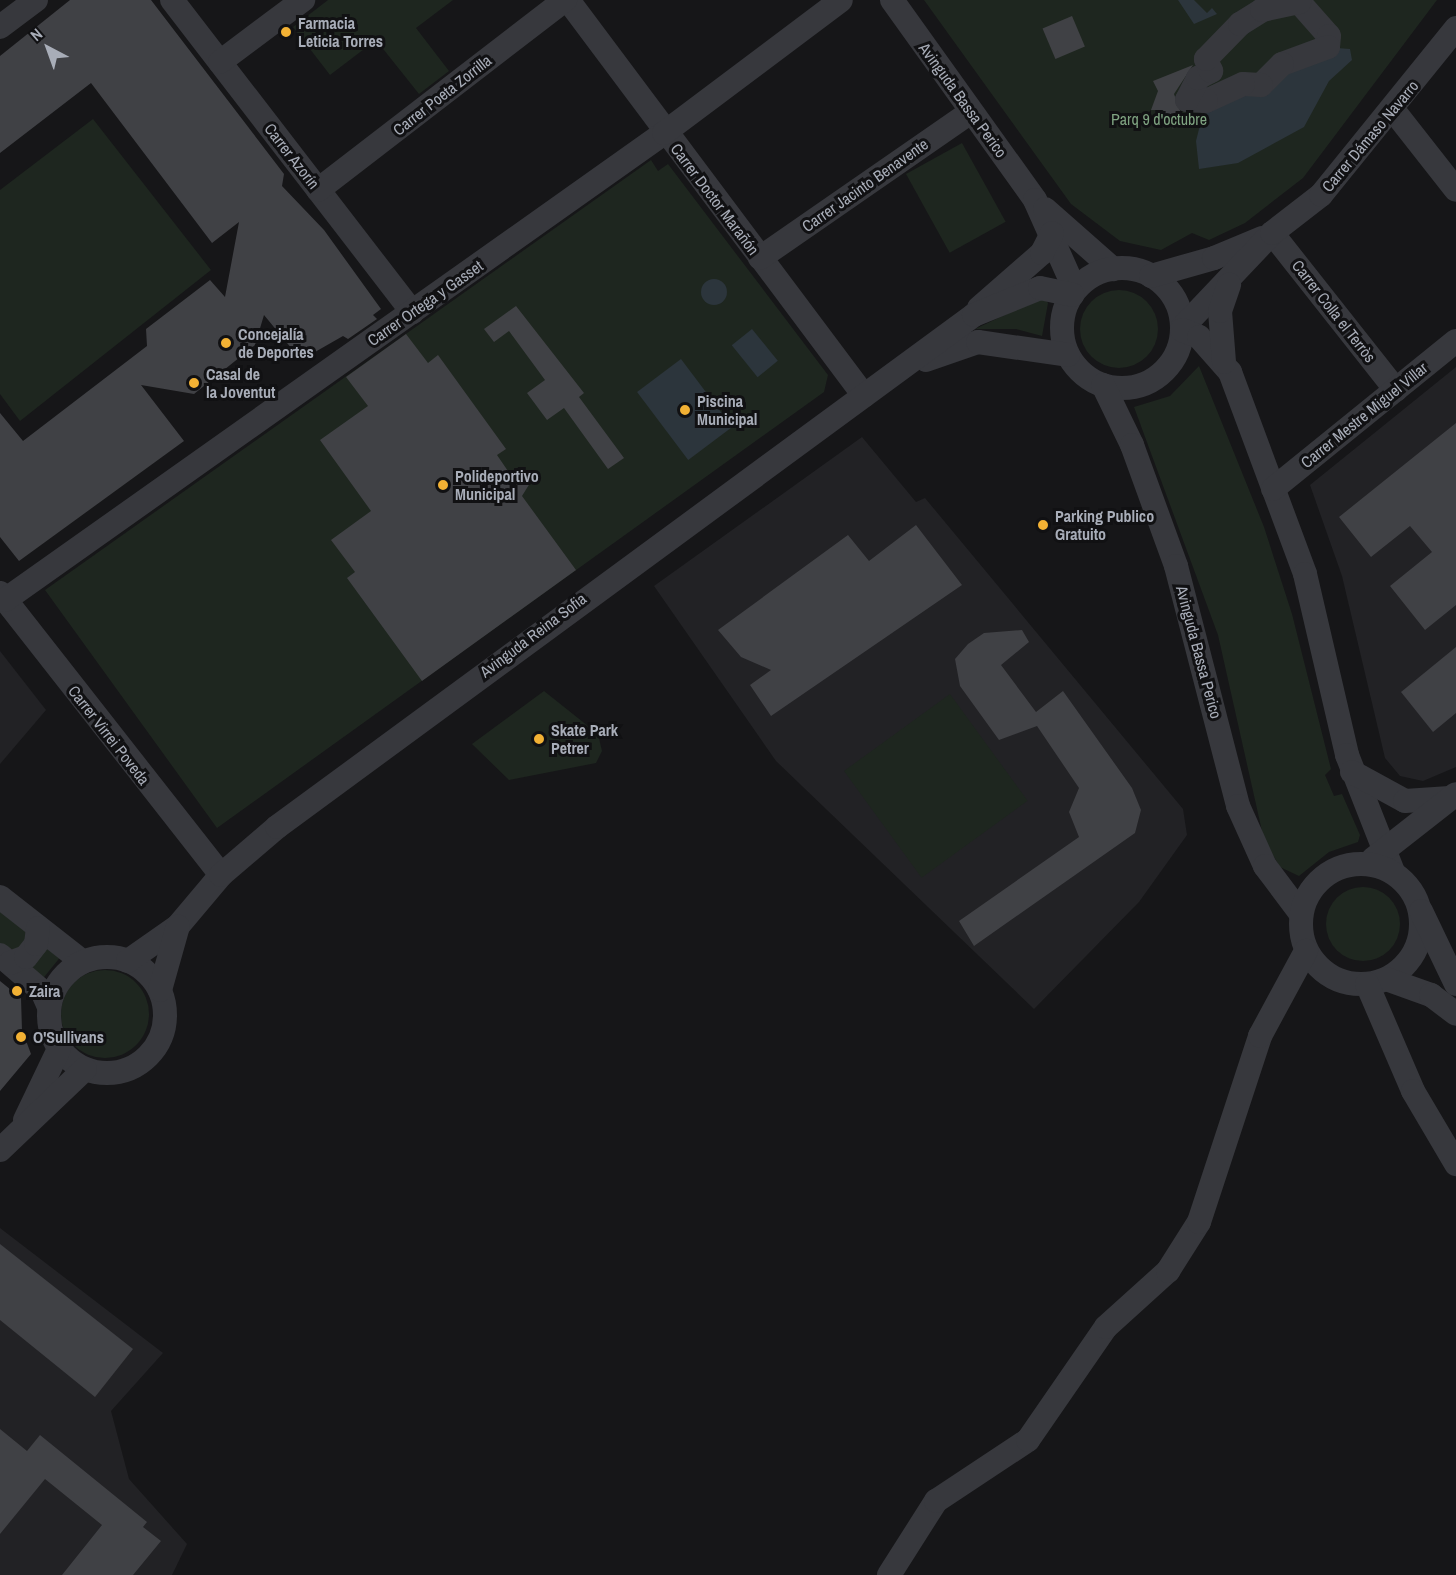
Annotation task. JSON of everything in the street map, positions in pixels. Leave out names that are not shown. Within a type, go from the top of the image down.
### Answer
[{"type":"street","name":"Carrer Azorín","points":[[172,0],[412,312]]},
{"type":"street","points":[[220,62],[303,0]]},
{"type":"street","name":"Carrer Doctor Marañón","points":[[567,0],[664,133],[864,396]]},
{"type":"street","name":"Carrer Poeta Zorrilla","points":[[318,190],[567,0]]},
{"type":"street","name":"Carrer Ortega y Gasset","points":[[3,597],[664,133],[841,0]]},
{"type":"street","name":"Avinguda Bassa Perico","points":[[892,0],[1035,200],[1052,234],[1073,293]]},
{"type":"street","points":[[1299,2],[1329,36],[1328,47],[1282,64],[1261,85],[1244,84],[1206,101],[1187,100],[1198,78],[1211,71],[1206,59],[1262,10],[1299,2]]},
{"type":"street","points":[[0,27],[24,4]]},
{"type":"street","name":"Carrer Dámaso Navarro","points":[[1182,329],[1272,233],[1321,195],[1394,111],[1456,28]]},
{"type":"street","name":"Carrer Jacinto Benavente","points":[[760,258],[971,111]]},
{"type":"street","points":[[1394,111],[1456,190]]},
{"type":"street","name":"Avinguda Bassa Perico","points":[[1035,200],[1113,269]]},
{"type":"street","name":"Carrer Dámaso Navarro","points":[[1151,276],[1214,258],[1272,233]]},
{"type":"street","name":"Carrer Colla el Terròs","points":[[1272,233],[1396,390]]},
{"type":"street","name":"Avinguda Reina Sofia","points":[[128,961],[178,926],[221,875],[277,827],[614,574],[975,315],[1042,253],[1052,234]]},
{"type":"street","points":[[1113,269],[1151,276],[1173,298],[1182,329],[1178,348],[1156,377],[1140,386],[1103,385],[1082,374],[1068,355],[1062,325],[1073,293],[1113,269]]},
{"type":"street","points":[[1232,276],[1220,311],[1224,362],[1305,574],[1352,772],[1381,862],[1419,906],[1456,984]]},
{"type":"street","name":"Avinguda Reina Sofia","points":[[975,315],[1040,288],[1073,293]]},
{"type":"street","points":[[1182,329],[1199,337],[1224,362]]},
{"type":"street","name":"Carrer Mestre Miguel Villar","points":[[1273,489],[1456,341]]},
{"type":"street","name":"Avinguda Reina Sofia","points":[[907,366],[978,342],[1068,355]]},
{"type":"street","name":"Avinguda Bassa Perico","points":[[1103,385],[1132,445],[1176,566],[1238,806],[1265,866],[1301,914]]},
{"type":"street","name":"Carrer Virrei Poveda","points":[[3,597],[154,794],[221,875]]},
{"type":"street","points":[[1352,772],[1406,801],[1453,796]]},
{"type":"street","points":[[1453,796],[1381,862],[1324,876],[1309,893],[1301,914],[1306,951],[1322,970],[1343,982],[1376,982],[1431,995],[1456,1014]]},
{"type":"street","points":[[0,897],[83,962]]},
{"type":"street","points":[[1376,982],[1416,949],[1419,906]]},
{"type":"street","name":"Avinguda Reina Sofia","points":[[160,990],[178,926]]},
{"type":"street","points":[[5,959],[26,957],[36,944],[38,928]]},
{"type":"street","points":[[890,1575],[936,1501],[1028,1440],[1106,1327],[1168,1271],[1199,1222],[1260,1036],[1306,951]]},
{"type":"street","points":[[5,959],[42,991],[49,1007],[59,1049],[85,1070],[108,1074],[130,1069],[149,1055],[161,1036],[165,1013],[160,990],[128,961],[105,957],[83,962],[61,981],[49,1007]]},
{"type":"street","points":[[1376,982],[1413,1091],[1456,1164]]},
{"type":"street","points":[[26,1120],[59,1049]]},
{"type":"street","points":[[0,1150],[26,1120],[85,1070]]},
{"type":"shaded area","points":[[1178,0],[1194,0],[1207,13],[1212,8],[1217,14],[1194,24]]},
{"type":"shaded area","points":[[1337,48],[1350,49],[1352,60],[1329,81],[1304,127],[1238,163],[1199,169],[1196,141],[1206,101]]},
{"type":"shaded area","points":[[714,279],[723,283],[727,292],[723,301],[714,305],[705,301],[701,292],[705,283]]},
{"type":"shaded area","points":[[752,329],[778,361],[758,377],[732,345]]},
{"type":"shaded area","name":"Piscina Municipal","points":[[681,359],[732,427],[688,460],[637,392]]},
{"type":"shaded area","points":[[1456,367],[1456,767],[1423,781],[1400,776],[1385,758],[1342,576],[1310,485]]},
{"type":"shaded area","points":[[862,437],[916,502],[925,498],[1183,809],[1187,835],[1139,902],[1034,1009],[776,761],[654,586]]},
{"type":"shaded area","points":[[0,651],[46,710],[0,764]]},
{"type":"shaded area","points":[[0,1228],[163,1353],[111,1411],[129,1479],[187,1544],[172,1575],[0,1575]]},
{"type":"green space","points":[[328,0],[453,0],[416,28],[449,71],[419,94],[376,40],[330,75],[293,27]]},
{"type":"green space","name":"Parq 9 d'octubre","points":[[924,0],[1437,0],[1303,178],[1245,223],[1209,240],[1192,233],[1161,250],[1120,241],[1071,204]]},
{"type":"green space","points":[[93,119],[211,270],[20,421],[0,394],[0,190]]},
{"type":"green space","points":[[962,143],[1006,222],[950,253],[906,174]]},
{"type":"green space","name":"Polideportivo Municipal","points":[[651,160],[658,171],[668,164],[828,375],[824,392],[217,828],[45,590]]},
{"type":"green space","points":[[1111,290],[1127,290],[1141,296],[1152,307],[1158,321],[1158,337],[1152,351],[1141,362],[1127,368],[1111,368],[1097,362],[1086,351],[1080,337],[1080,321],[1086,307],[1097,296]]},
{"type":"green space","points":[[1043,297],[1048,303],[1042,336],[1016,329],[975,329]]},
{"type":"green space","points":[[1199,366],[1264,527],[1292,614],[1331,769],[1325,775],[1334,796],[1342,794],[1360,835],[1358,842],[1329,852],[1299,876],[1280,867],[1264,840],[1218,635],[1134,407],[1170,396]]},
{"type":"green space","name":"Skate Park Petrer","points":[[544,691],[598,734],[602,751],[596,763],[509,780],[472,744]]},
{"type":"green space","points":[[950,694],[1028,801],[922,878],[844,771]]},
{"type":"green space","points":[[1363,887],[1377,890],[1389,898],[1397,910],[1400,924],[1397,938],[1389,950],[1377,958],[1363,961],[1349,958],[1337,950],[1329,938],[1326,924],[1329,910],[1337,898],[1349,890]]},
{"type":"green space","points":[[0,910],[27,932],[29,941],[17,952],[0,945]]},
{"type":"green space","points":[[43,945],[59,958],[44,978],[27,964]]},
{"type":"green space","points":[[96,970],[114,970],[130,977],[142,989],[149,1005],[149,1023],[142,1039],[130,1051],[114,1058],[96,1058],[80,1051],[68,1039],[61,1023],[61,1005],[68,989],[80,977]]},
{"type":"building","points":[[70,0],[151,0],[284,174],[282,186],[324,230],[381,309],[373,315],[377,319],[348,339],[343,336],[301,360],[264,315],[255,345],[194,394],[141,385],[184,441],[19,561],[0,537],[0,413],[23,441],[147,346],[146,329],[210,280],[225,297],[239,222],[212,243],[91,83],[0,153],[0,56]]},
{"type":"building","points":[[1072,16],[1085,46],[1055,59],[1043,29]]},
{"type":"building","points":[[1193,65],[1174,94],[1181,113],[1173,129],[1163,110],[1151,110],[1158,91],[1153,81]]},
{"type":"building","points":[[516,306],[584,393],[579,397],[624,458],[608,469],[564,408],[547,420],[527,393],[545,380],[509,331],[494,342],[484,329]]},
{"type":"building","points":[[406,334],[428,363],[438,355],[506,449],[497,455],[514,480],[535,475],[522,496],[576,570],[422,681],[347,578],[355,572],[331,540],[371,511],[320,440],[368,406],[346,377]]},
{"type":"building","points":[[1456,423],[1456,605],[1425,630],[1390,586],[1432,552],[1410,526],[1371,557],[1339,517]]},
{"type":"building","points":[[916,525],[962,585],[771,716],[750,685],[771,670],[741,657],[718,630],[848,535],[869,561]]},
{"type":"building","points":[[1022,630],[1029,642],[1001,665],[1036,712],[1063,691],[1132,788],[1141,810],[1135,833],[974,946],[959,921],[1079,837],[1069,812],[1079,788],[1037,726],[999,740],[960,686],[955,659],[968,644],[984,633]]},
{"type":"building","points":[[1456,647],[1456,713],[1433,732],[1401,692]]},
{"type":"building","points":[[0,981],[21,998],[22,1030],[31,1054],[0,1091]]},
{"type":"building","points":[[0,1244],[133,1349],[95,1397],[0,1320]]},
{"type":"building","points":[[0,1429],[27,1451],[40,1435],[147,1522],[143,1527],[161,1541],[133,1575],[62,1575],[102,1525],[45,1479],[0,1534]]},
{"type":"place","name":"Farmacia Leticia Torres","points":[[286,32]]},
{"type":"place","name":"Concejalía de Deportes","points":[[226,343]]},
{"type":"place","name":"Casal de la Joventut","points":[[194,383]]},
{"type":"place","name":"Piscina Municipal","points":[[685,410]]},
{"type":"place","name":"Polideportivo Municipal","points":[[443,485]]},
{"type":"place","name":"Parking Publico Gratuito","points":[[1043,525]]},
{"type":"place","name":"Skate Park Petrer","points":[[539,739]]},
{"type":"place","name":"Zaira","points":[[17,991]]},
{"type":"place","name":"O'Sullivans","points":[[21,1037]]}]
